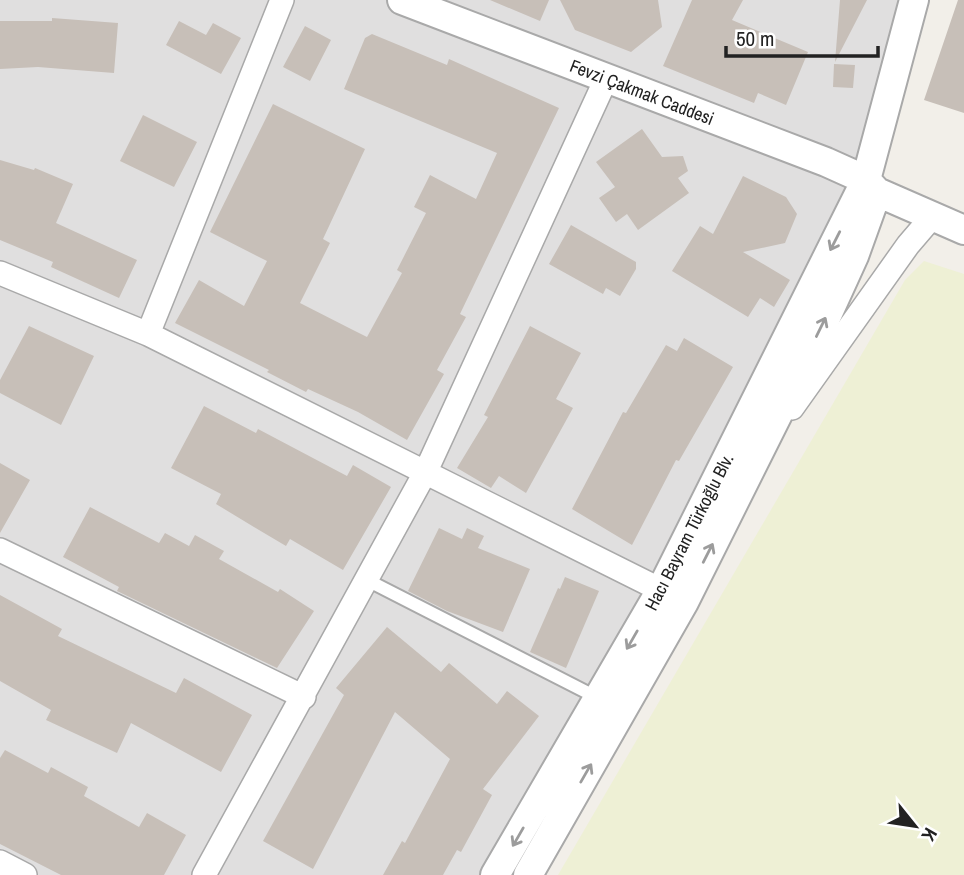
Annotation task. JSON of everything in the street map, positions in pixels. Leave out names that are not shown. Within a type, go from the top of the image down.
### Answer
[{"type":"street","points":[[148,334],[282,0]]},
{"type":"street","points":[[871,186],[914,0]]},
{"type":"street","points":[[871,186],[928,0]]},
{"type":"street","name":"Fevzi Çakmak Caddesi","points":[[415,2],[871,186],[964,230]]},
{"type":"street","points":[[204,875],[426,471],[606,79]]},
{"type":"street","name":"Hacı Bayram Türkoğlu Blv.","points":[[495,875],[598,698],[672,596],[751,468],[854,256],[871,186]]},
{"type":"street","name":"Hacı Bayram Türkoğlu Blv.","points":[[528,875],[672,596],[871,186]]},
{"type":"street","points":[[751,468],[838,342],[932,217]]},
{"type":"street","points":[[0,272],[148,334],[672,596]]},
{"type":"street","points":[[0,550],[304,697]]},
{"type":"street","points":[[0,862],[25,875]]},
{"type":"lane","points":[[367,580],[598,698]]},
{"type":"shaded area","points":[[0,0],[914,0],[888,154],[489,875],[0,875]]},
{"type":"green space","points":[[924,261],[964,274],[964,875],[558,875],[905,280]]},
{"type":"building","points":[[490,0],[549,0],[540,21]]},
{"type":"building","points":[[560,0],[658,0],[662,27],[631,52],[575,30]]},
{"type":"building","points":[[692,0],[743,0],[732,20],[808,52],[786,105],[758,93],[754,103],[663,66]]},
{"type":"building","points":[[840,0],[867,0],[835,62]]},
{"type":"building","points":[[958,0],[964,0],[964,113],[924,100]]},
{"type":"building","points":[[52,18],[118,23],[114,73],[38,67],[0,69],[0,21],[52,21]]},
{"type":"building","points":[[179,21],[206,35],[213,23],[241,38],[221,74],[166,45]]},
{"type":"building","points":[[305,26],[331,40],[310,81],[283,67]]},
{"type":"building","points":[[372,34],[447,65],[449,59],[559,108],[460,314],[466,317],[437,370],[444,374],[407,440],[358,412],[308,389],[306,392],[267,372],[269,370],[175,323],[199,280],[244,306],[267,261],[210,232],[273,104],[365,149],[323,239],[330,243],[300,303],[367,337],[402,273],[397,270],[426,213],[414,207],[430,175],[476,199],[497,153],[344,89],[365,38]]},
{"type":"building","points":[[834,64],[855,65],[853,88],[833,87]]},
{"type":"building","points":[[143,115],[197,142],[174,187],[120,161]]},
{"type":"building","points":[[642,129],[662,157],[683,156],[688,171],[678,178],[689,193],[638,230],[627,214],[616,222],[599,198],[615,187],[596,162]]},
{"type":"building","points":[[0,160],[34,170],[35,168],[73,184],[56,223],[137,260],[119,298],[51,267],[53,262],[0,240]]},
{"type":"building","points":[[743,176],[786,197],[797,214],[785,243],[743,252],[790,280],[774,307],[760,298],[748,317],[672,271],[700,226],[713,234]]},
{"type":"building","points":[[571,225],[636,262],[636,269],[620,296],[606,288],[603,294],[549,264]]},
{"type":"building","points":[[29,326],[94,356],[61,425],[0,393],[0,380]]},
{"type":"building","points":[[530,326],[581,353],[556,399],[573,408],[526,493],[499,476],[491,488],[457,468],[488,417],[484,415]]},
{"type":"building","points":[[684,338],[733,367],[679,461],[676,460],[632,545],[572,509],[623,412],[626,413],[666,345],[677,351]]},
{"type":"building","points":[[204,406],[256,433],[258,429],[347,476],[353,465],[391,487],[343,570],[290,539],[286,546],[259,530],[216,504],[221,494],[171,468]]},
{"type":"building","points":[[0,463],[30,480],[0,533]]},
{"type":"building","points":[[90,507],[159,543],[165,533],[189,546],[195,535],[224,551],[219,559],[278,592],[280,589],[314,611],[277,668],[117,591],[119,587],[63,557]]},
{"type":"building","points":[[439,528],[462,539],[467,528],[484,536],[478,548],[530,569],[503,632],[447,611],[408,591]]},
{"type":"building","points":[[565,577],[599,591],[566,668],[530,652]]},
{"type":"building","points":[[0,595],[62,629],[58,636],[176,693],[184,678],[252,715],[221,772],[131,723],[117,753],[46,720],[51,710],[0,681]]},
{"type":"building","points":[[387,627],[441,672],[449,663],[497,704],[507,691],[539,716],[483,789],[492,795],[461,852],[457,850],[443,875],[383,875],[402,841],[405,843],[450,759],[395,712],[313,869],[263,841],[344,695],[336,688]]},
{"type":"building","points":[[5,750],[48,773],[51,767],[88,787],[84,796],[139,827],[147,813],[186,835],[164,875],[61,875],[0,844],[0,758]]}]
